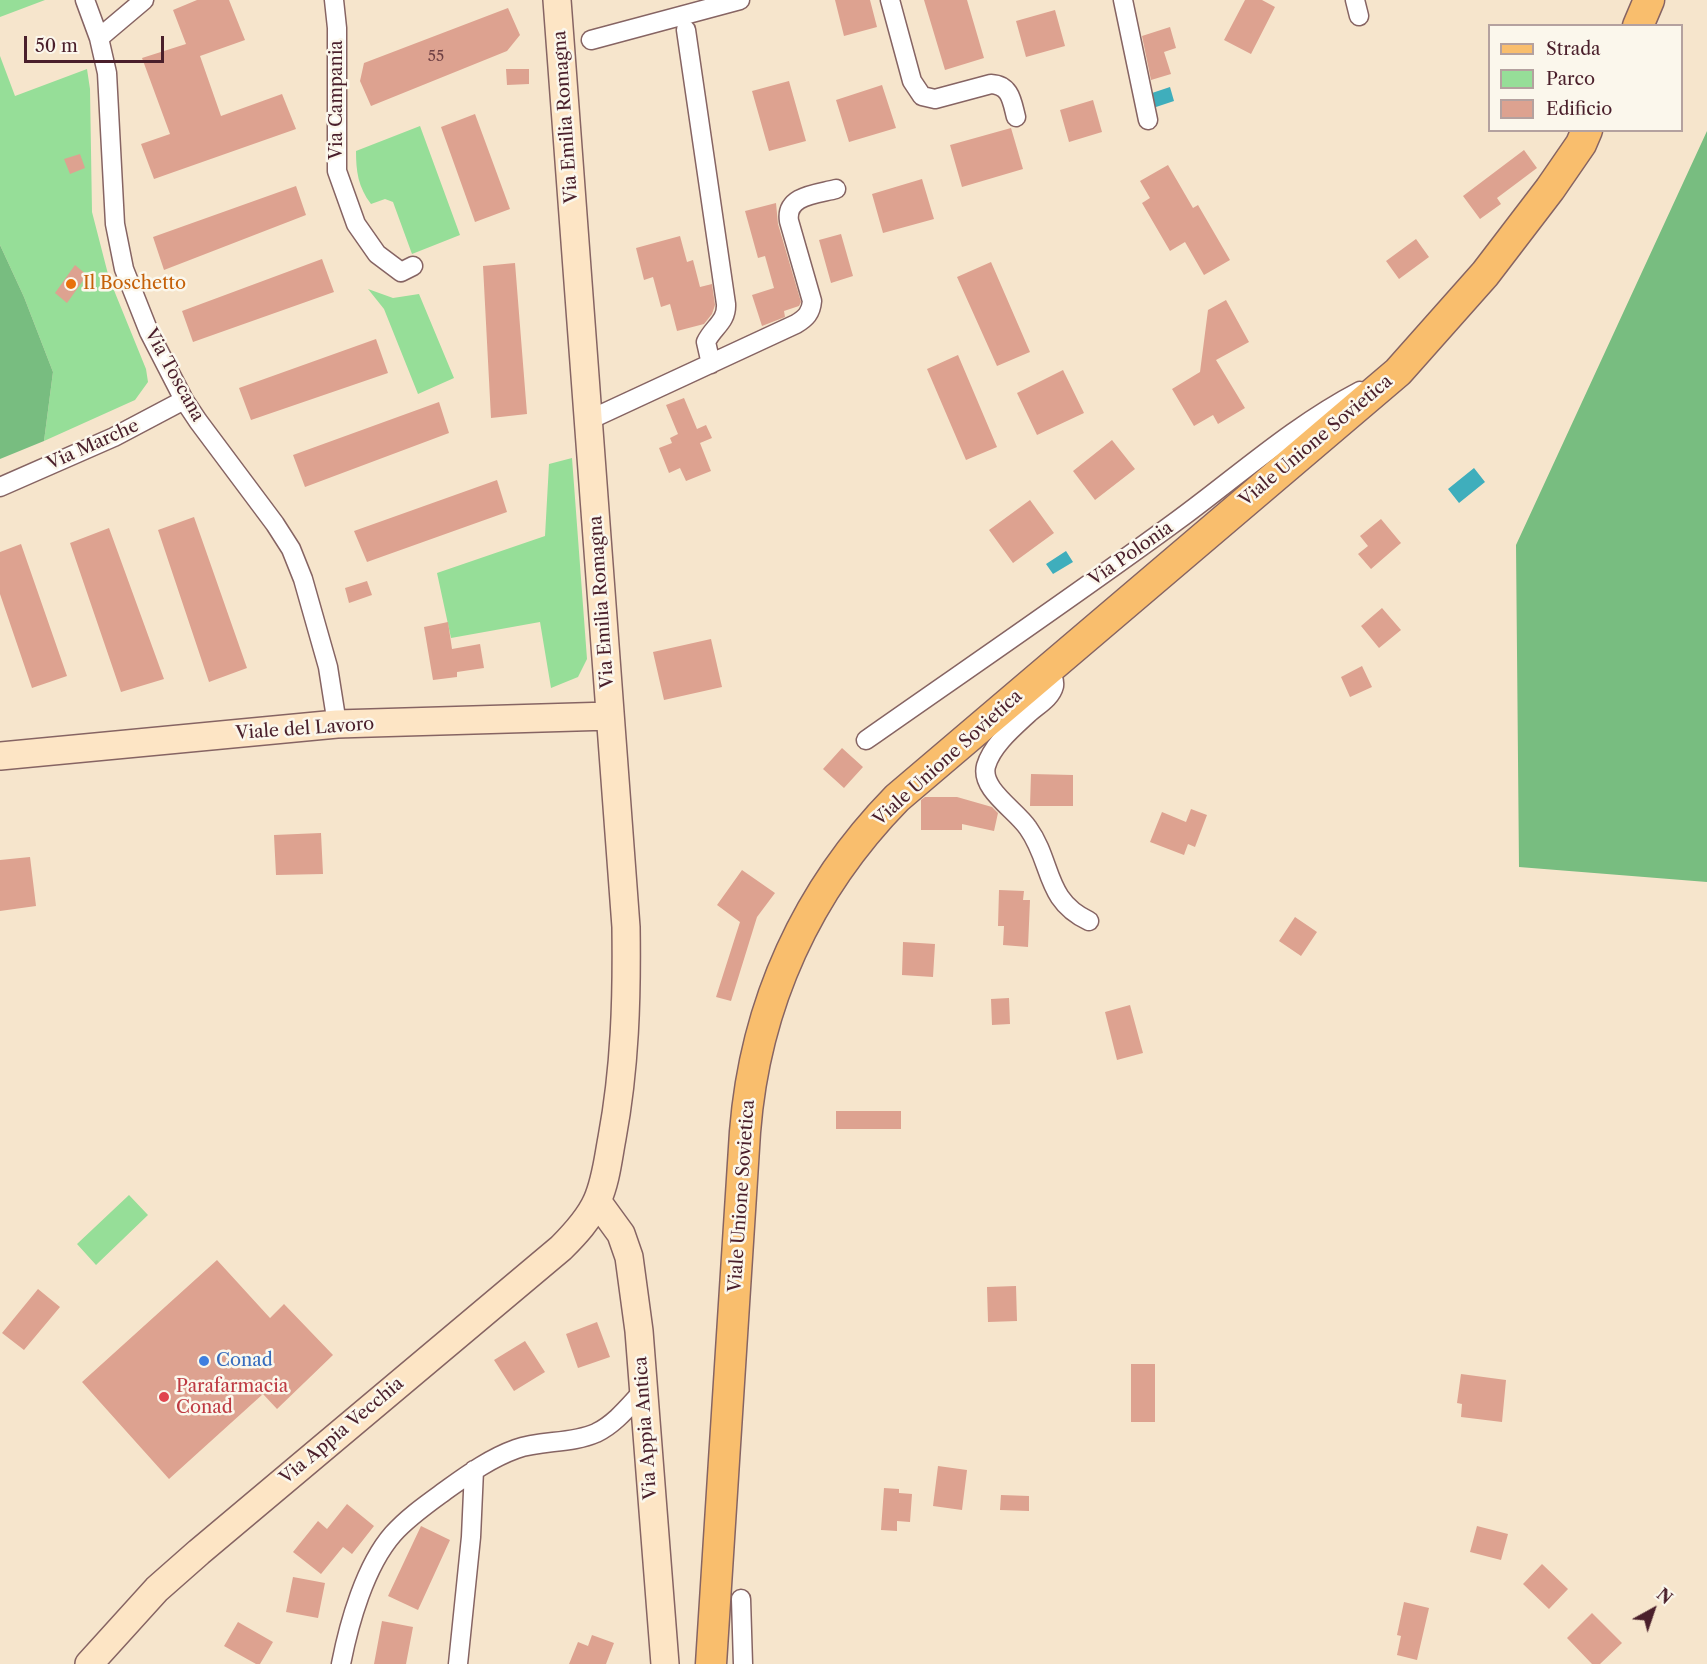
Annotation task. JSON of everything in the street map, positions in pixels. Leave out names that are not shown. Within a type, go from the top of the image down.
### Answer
[{"type":"main road","name":"Via Emilia Romagna","points":[[557,0],[626,927],[626,1022],[622,1070],[616,1118],[605,1175],[597,1201]]},
{"type":"main road","points":[[1639,24],[1649,0]]},
{"type":"main road","name":"Viale Unione Sovietica","points":[[711,1664],[734,1599],[747,1111],[758,1045],[778,981],[798,936],[825,888],[841,863],[876,820],[915,782],[1398,372],[1485,274],[1550,189],[1586,132]]},
{"type":"main road","name":"Viale del Lavoro","points":[[0,756],[337,724],[610,716]]},
{"type":"main road","name":"Via Appia Antica","points":[[597,1201],[621,1234],[629,1257],[639,1331],[665,1664]]},
{"type":"main road","name":"Via Appia Vecchia","points":[[89,1664],[157,1589],[561,1248],[585,1222],[597,1201]]},
{"type":"street","name":"Via Toscana","points":[[85,0],[99,38],[107,73],[115,224],[128,281],[149,332],[184,400],[291,549],[305,585],[328,667],[337,724]]},
{"type":"street","points":[[99,38],[144,0]]},
{"type":"street","name":"Via Campania","points":[[334,0],[337,28],[337,171],[356,224],[376,254],[401,272],[413,266]]},
{"type":"street","points":[[591,40],[740,0]]},
{"type":"street","points":[[890,0],[912,81],[918,92],[932,100],[991,84],[1000,85],[1010,95],[1016,117]]},
{"type":"street","points":[[1123,0],[1148,120]]},
{"type":"street","points":[[686,30],[726,304],[726,315],[723,321],[706,342],[711,364]]},
{"type":"street","points":[[589,420],[796,324],[810,312],[811,296],[789,221],[789,210],[798,199],[836,189]]},
{"type":"street","name":"Via Polonia","points":[[866,740],[1179,520],[1296,430],[1334,405],[1398,372]]},
{"type":"street","name":"Via Marche","points":[[0,487],[114,437],[184,400]]},
{"type":"street","points":[[1048,669],[1054,681],[1052,690],[994,749],[985,773],[994,791],[1017,813],[1033,834],[1061,901],[1089,921]]},
{"type":"street","points":[[340,1664],[371,1568],[383,1546],[411,1517],[474,1470],[495,1458],[517,1449],[578,1438],[596,1432],[617,1418],[644,1391]]},
{"type":"street","points":[[458,1664],[471,1537],[474,1470]]},
{"type":"street","points":[[734,1599],[743,1664]]},
{"type":"green space","points":[[0,0],[45,0],[0,17]]},
{"type":"green space","points":[[0,56],[15,96],[87,69],[90,89],[92,212],[109,278],[146,369],[148,382],[135,400],[44,441],[53,372],[24,297],[0,245]]},
{"type":"green space","points":[[420,126],[460,235],[412,254],[393,202],[385,199],[371,204],[363,191],[357,172],[356,151]]},
{"type":"green space","points":[[1707,131],[1707,882],[1519,867],[1516,545]]},
{"type":"green space","points":[[0,245],[24,297],[53,372],[44,441],[0,459]]},
{"type":"green space","points":[[368,289],[393,298],[419,294],[454,378],[418,394],[384,309]]},
{"type":"green space","points":[[572,458],[587,659],[578,677],[551,688],[540,622],[451,638],[437,573],[545,536],[549,464]]},
{"type":"green space","points":[[129,1195],[148,1215],[96,1265],[77,1244]]},
{"type":"water","points":[[1170,87],[1174,101],[1153,108],[1149,94]]},
{"type":"water","points":[[1474,468],[1485,482],[1459,503],[1448,489]]},
{"type":"water","points":[[1066,551],[1073,562],[1053,574],[1046,564]]},
{"type":"building","points":[[197,0],[229,0],[245,40],[200,56],[221,116],[282,94],[296,129],[154,179],[141,144],[170,134],[142,58],[186,44],[173,10]]},
{"type":"building","points":[[835,0],[870,0],[877,27],[844,36]]},
{"type":"building","points":[[924,0],[967,0],[984,58],[945,70]]},
{"type":"building","points":[[1245,0],[1262,0],[1275,7],[1251,54],[1224,40]]},
{"type":"building","points":[[508,8],[520,35],[507,51],[371,106],[360,81],[364,63]]},
{"type":"building","points":[[1055,10],[1065,46],[1026,57],[1016,21]]},
{"type":"building","points":[[1170,27],[1176,48],[1164,52],[1171,74],[1151,80],[1142,36]]},
{"type":"building","points":[[506,69],[529,69],[529,84],[507,85]]},
{"type":"building","points":[[789,81],[806,141],[769,151],[752,91]]},
{"type":"building","points":[[882,85],[896,128],[849,142],[836,100]]},
{"type":"building","points":[[1093,100],[1102,132],[1069,142],[1060,110]]},
{"type":"building","points":[[475,114],[510,209],[475,222],[441,127]]},
{"type":"building","points":[[1011,128],[1023,169],[962,187],[950,145]]},
{"type":"building","points":[[1524,150],[1537,168],[1497,198],[1501,204],[1480,219],[1463,196]]},
{"type":"building","points":[[80,154],[85,168],[70,174],[64,159]]},
{"type":"building","points":[[1168,165],[1193,208],[1198,205],[1230,260],[1204,275],[1185,242],[1170,251],[1142,203],[1150,198],[1140,181]]},
{"type":"building","points":[[922,179],[934,219],[883,233],[872,194]]},
{"type":"building","points":[[296,186],[306,215],[164,270],[153,237]]},
{"type":"building","points":[[776,203],[778,224],[801,302],[799,306],[784,311],[785,317],[762,326],[752,295],[774,288],[765,256],[758,258],[745,211]]},
{"type":"building","points":[[841,234],[853,276],[831,283],[819,240]]},
{"type":"building","points":[[680,236],[687,262],[693,260],[700,287],[712,284],[715,305],[712,314],[704,324],[677,331],[670,304],[661,307],[653,277],[644,280],[636,248]]},
{"type":"building","points":[[1416,239],[1429,257],[1399,279],[1386,261]]},
{"type":"building","points":[[322,259],[334,292],[193,342],[182,311]]},
{"type":"building","points":[[991,262],[1030,352],[997,366],[957,277]]},
{"type":"building","points":[[515,263],[527,414],[491,418],[483,266]]},
{"type":"building","name":"Il Boschetto","points":[[75,265],[87,275],[67,303],[55,293]]},
{"type":"building","points":[[1226,300],[1249,342],[1216,360],[1245,408],[1218,424],[1213,415],[1194,426],[1172,389],[1200,372],[1208,310]]},
{"type":"building","points":[[376,339],[388,373],[251,420],[239,388]]},
{"type":"building","points":[[958,355],[997,447],[966,460],[927,369]]},
{"type":"building","points":[[1063,370],[1084,413],[1037,435],[1017,393]]},
{"type":"building","points":[[684,398],[697,429],[706,425],[712,438],[700,443],[711,471],[686,481],[680,468],[669,473],[659,448],[672,443],[670,438],[678,434],[666,405]]},
{"type":"building","points":[[439,402],[449,433],[305,487],[293,455]]},
{"type":"building","points":[[1112,440],[1135,469],[1095,500],[1073,471]]},
{"type":"building","points":[[497,480],[507,512],[367,562],[354,531]]},
{"type":"building","points":[[1030,500],[1054,533],[1013,563],[989,530]]},
{"type":"building","points":[[194,517],[247,668],[209,682],[158,530]]},
{"type":"building","points":[[1381,519],[1401,543],[1371,569],[1358,554],[1368,546],[1360,536]]},
{"type":"building","points":[[109,528],[164,679],[121,692],[70,543]]},
{"type":"building","points":[[21,544],[67,676],[32,688],[0,594],[0,552]]},
{"type":"building","points":[[367,581],[372,595],[349,603],[345,588]]},
{"type":"building","points":[[1382,608],[1401,630],[1379,648],[1361,626]]},
{"type":"building","points":[[448,622],[452,649],[480,644],[484,668],[457,672],[457,677],[433,680],[424,627]]},
{"type":"building","points":[[711,639],[722,687],[664,700],[653,652]]},
{"type":"building","points":[[1362,666],[1372,687],[1350,697],[1341,677]]},
{"type":"building","points":[[842,748],[863,767],[844,788],[823,769]]},
{"type":"building","points":[[1031,774],[1073,775],[1073,806],[1030,806]]},
{"type":"building","points":[[925,797],[957,797],[992,807],[998,813],[994,831],[962,824],[962,830],[921,830],[921,800]]},
{"type":"building","points":[[1191,809],[1207,815],[1195,847],[1188,844],[1184,855],[1150,842],[1162,812],[1186,822]]},
{"type":"building","points":[[321,833],[323,874],[276,875],[274,835]]},
{"type":"building","points":[[30,857],[36,906],[0,911],[0,860]]},
{"type":"building","points":[[742,870],[775,893],[757,917],[731,1001],[716,997],[740,922],[717,905]]},
{"type":"building","points":[[999,890],[1024,891],[1023,900],[1030,900],[1028,947],[1003,945],[1004,926],[998,926]]},
{"type":"building","points":[[1295,917],[1317,932],[1301,956],[1279,941]]},
{"type":"building","points":[[903,942],[935,944],[933,977],[902,975]]},
{"type":"building","points":[[1009,998],[1010,1024],[992,1025],[991,999]]},
{"type":"building","points":[[1130,1005],[1143,1053],[1117,1060],[1105,1012]]},
{"type":"building","points":[[836,1111],[901,1111],[901,1129],[836,1129]]},
{"type":"building","points":[[217,1260],[270,1318],[284,1304],[333,1355],[277,1409],[263,1394],[169,1479],[82,1382]]},
{"type":"building","points":[[1016,1286],[1017,1321],[988,1322],[987,1287]]},
{"type":"building","points":[[38,1289],[60,1307],[24,1350],[2,1333]]},
{"type":"building","points":[[597,1322],[610,1357],[578,1368],[566,1334]]},
{"type":"building","points":[[525,1341],[545,1372],[514,1391],[494,1360]]},
{"type":"building","points":[[1131,1364],[1155,1364],[1155,1422],[1131,1422]]},
{"type":"building","points":[[1461,1374],[1506,1380],[1502,1422],[1461,1417],[1462,1404],[1457,1403]]},
{"type":"building","points":[[938,1466],[967,1470],[962,1510],[933,1506]]},
{"type":"building","points":[[884,1488],[899,1489],[899,1493],[912,1494],[910,1522],[897,1521],[897,1531],[881,1530]]},
{"type":"building","points":[[1001,1495],[1029,1496],[1029,1511],[1000,1510]]},
{"type":"building","points":[[347,1504],[374,1526],[352,1554],[343,1547],[321,1574],[293,1552],[318,1521],[327,1529]]},
{"type":"building","points":[[421,1526],[450,1540],[418,1610],[388,1596]]},
{"type":"building","points":[[1477,1526],[1508,1534],[1501,1560],[1470,1552]]},
{"type":"building","points":[[1542,1564],[1568,1589],[1549,1609],[1523,1584]]},
{"type":"building","points":[[293,1577],[325,1583],[318,1618],[286,1612]]},
{"type":"building","points":[[1404,1602],[1429,1608],[1417,1660],[1397,1655],[1401,1636],[1397,1635]]},
{"type":"building","points":[[1592,1613],[1622,1643],[1600,1664],[1592,1664],[1567,1638]]},
{"type":"building","points":[[382,1621],[413,1627],[406,1664],[374,1664]]},
{"type":"building","points":[[238,1622],[273,1642],[260,1664],[224,1646]]},
{"type":"building","points":[[592,1635],[614,1643],[606,1664],[569,1664],[578,1642],[588,1646]]},
{"type":"place","name":"Il Boschetto","points":[[71,284]]},
{"type":"place","name":"Conad","points":[[204,1361]]},
{"type":"place","name":"Parafarmacia Conad","points":[[164,1397]]}]
